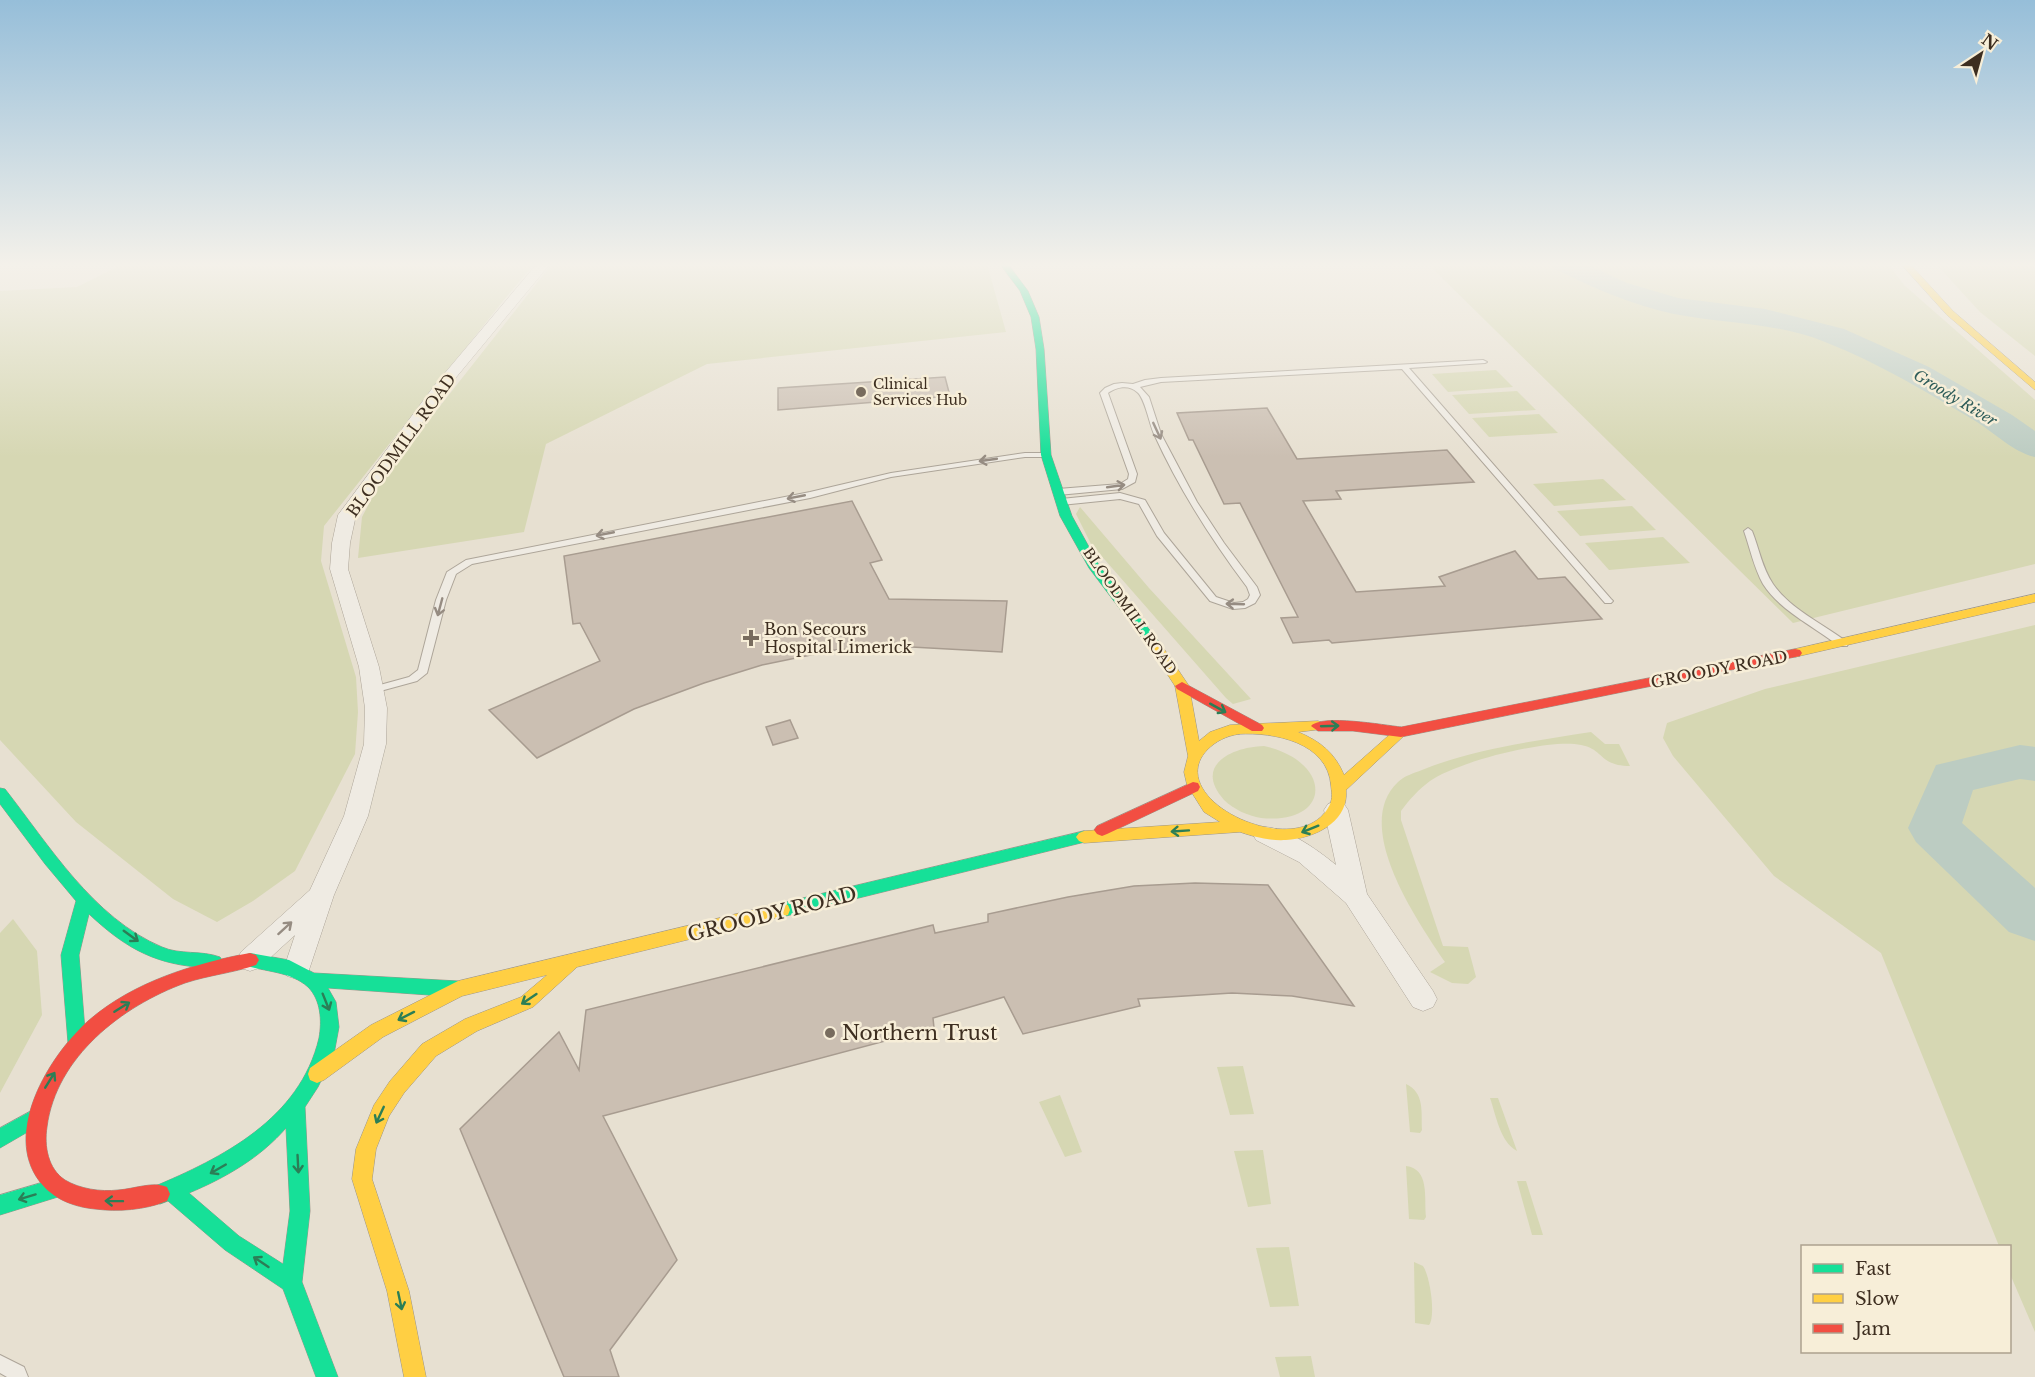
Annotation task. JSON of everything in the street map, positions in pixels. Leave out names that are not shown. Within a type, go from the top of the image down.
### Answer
[{"type":"street","name":"BLOODMILL ROAD","points":[[305,974],[321,895],[356,816],[368,779],[375,744],[376,708],[369,667],[339,569],[340,543],[347,515],[439,389],[490,328]]},
{"type":"street","name":"BLOODMILL ROAD","points":[[1037,328],[1046,455],[1066,516],[1095,568],[1168,663],[1182,686]]},
{"type":"street","points":[[1968,328],[2035,387]]},
{"type":"street","name":"GROODY ROAD","points":[[1401,732],[1843,644],[2035,598]]},
{"type":"street","points":[[1182,686],[1257,728]]},
{"type":"street","points":[[1182,686],[1194,755],[1190,772],[1193,787],[1206,807],[1226,822],[1238,827],[1278,836],[1302,832],[1323,824],[1336,810],[1342,794],[1340,776],[1331,760],[1315,746],[1294,735],[1271,729]]},
{"type":"street","points":[[1194,755],[1206,741],[1224,732],[1257,728],[1345,726],[1401,732]]},
{"type":"street","points":[[1341,786],[1354,770],[1380,752],[1401,732]]},
{"type":"street","points":[[1085,837],[1193,787]]},
{"type":"street","points":[[0,793],[84,902],[129,936],[157,953],[223,963]]},
{"type":"street","points":[[1336,810],[1355,896]]},
{"type":"street","points":[[1085,837],[1238,827]]},
{"type":"street","points":[[1265,834],[1308,855],[1355,896],[1423,999]]},
{"type":"street","name":"GROODY ROAD","points":[[458,989],[1085,837]]},
{"type":"street","name":"BLOODMILL ROAD","points":[[250,960],[321,895]]},
{"type":"street","points":[[77,1043],[70,955],[84,902]]},
{"type":"street","points":[[305,974],[329,1005],[330,1039],[317,1074],[295,1106],[270,1132],[239,1157],[206,1176],[171,1191],[122,1202],[84,1200],[54,1189],[37,1171],[30,1147],[31,1120],[48,1081],[77,1043],[111,1014],[150,989],[187,973],[223,963],[250,960],[274,962],[305,974],[458,989]]},
{"type":"street","points":[[415,1377],[398,1291],[362,1179],[366,1149],[381,1112],[397,1087],[429,1050],[471,1025],[527,1002],[574,962]]},
{"type":"street","points":[[317,1074],[376,1031],[458,989]]},
{"type":"street","points":[[295,1106],[300,1211],[291,1282],[327,1377]]},
{"type":"street","points":[[0,1139],[31,1120]]},
{"type":"street","points":[[0,1205],[54,1189]]},
{"type":"street","points":[[171,1191],[232,1243],[291,1282]]},
{"type":"lane","points":[[1133,387],[1145,382],[1161,380],[1484,362]]},
{"type":"lane","points":[[1404,367],[1608,601]]},
{"type":"lane","points":[[1116,385],[1133,387],[1143,394],[1175,471],[1198,512],[1252,587],[1255,595],[1252,601],[1245,605],[1233,606],[1213,599],[1160,534],[1142,502],[1120,496],[1059,497],[1122,486],[1132,480],[1133,474],[1104,393],[1116,385]]},
{"type":"lane","points":[[373,690],[412,679],[423,670],[441,600],[452,572],[469,562],[810,495],[891,476],[1025,454],[1046,455]]},
{"type":"lane","points":[[1748,531],[1762,565],[1762,572],[1770,586],[1794,609],[1843,644]]},
{"type":"lane","points":[[0,1364],[18,1372],[20,1377]]},
{"type":"green space","points":[[0,328],[481,328],[324,526],[321,561],[356,677],[358,712],[355,754],[295,871],[253,901],[217,922],[173,899],[76,822],[0,740]]},
{"type":"green space","points":[[501,328],[1005,328],[1006,332],[707,364],[546,444],[524,532],[358,558],[362,517],[381,481]]},
{"type":"green space","points":[[1493,328],[1953,328],[2035,400],[2035,564],[1793,623]]},
{"type":"green space","points":[[2000,328],[2035,328],[2035,356]]},
{"type":"green space","points":[[1496,370],[1513,387],[1448,392],[1432,374]]},
{"type":"green space","points":[[1517,391],[1536,410],[1469,414],[1452,395]]},
{"type":"green space","points":[[1539,414],[1558,433],[1489,437],[1472,418]]},
{"type":"green space","points":[[1603,479],[1626,500],[1554,506],[1533,484]]},
{"type":"green space","points":[[1632,506],[1656,530],[1580,536],[1557,511]]},
{"type":"green space","points":[[1080,507],[1149,588],[1251,699],[1233,704],[1226,698],[1091,544],[1076,514]]},
{"type":"green space","points":[[1663,537],[1690,563],[1609,570],[1585,543]]},
{"type":"green space","points":[[2035,625],[2035,1332],[2011,1276],[2011,1245],[1999,1245],[1881,953],[1774,876],[1673,756],[1663,738],[1667,723],[1765,689]]},
{"type":"green space","points":[[1591,732],[1605,744],[1619,744],[1630,766],[1612,763],[1594,750],[1581,745],[1566,744],[1526,748],[1481,759],[1443,774],[1422,788],[1401,811],[1401,820],[1443,946],[1468,947],[1476,977],[1468,984],[1452,983],[1430,972],[1445,962],[1406,899],[1394,874],[1385,848],[1382,823],[1385,801],[1403,778],[1442,762],[1506,746]]},
{"type":"green space","points":[[1264,746],[1287,754],[1303,765],[1313,778],[1315,791],[1312,803],[1301,812],[1284,818],[1251,816],[1224,800],[1216,788],[1213,777],[1220,760],[1240,750]]},
{"type":"green space","points":[[13,919],[37,951],[42,1015],[0,1093],[0,933]]},
{"type":"green space","points":[[1243,1066],[1254,1114],[1230,1115],[1217,1067]]},
{"type":"green space","points":[[1406,1084],[1416,1092],[1421,1104],[1422,1130],[1420,1133],[1410,1132]]},
{"type":"green space","points":[[1060,1095],[1082,1152],[1065,1157],[1039,1102]]},
{"type":"green space","points":[[1490,1098],[1498,1098],[1517,1151],[1506,1141]]},
{"type":"green space","points":[[1263,1150],[1271,1204],[1248,1207],[1234,1151]]},
{"type":"green space","points":[[1406,1166],[1414,1168],[1422,1178],[1425,1193],[1426,1217],[1424,1220],[1409,1219]]},
{"type":"green space","points":[[1517,1181],[1526,1181],[1543,1235],[1532,1235]]},
{"type":"green space","points":[[1289,1247],[1299,1306],[1270,1307],[1256,1248]]},
{"type":"green space","points":[[1414,1262],[1423,1266],[1428,1278],[1432,1305],[1429,1325],[1415,1323]]},
{"type":"green space","points":[[1311,1356],[1315,1377],[1280,1377],[1275,1357]]},
{"type":"building","name":"Clinical Services Hub","points":[[945,377],[950,396],[778,410],[778,388]]},
{"type":"building","points":[[1267,408],[1297,459],[1447,450],[1474,482],[1336,491],[1341,499],[1303,501],[1356,592],[1445,586],[1439,577],[1515,551],[1538,579],[1565,577],[1602,619],[1332,643],[1329,640],[1293,643],[1281,618],[1298,617],[1240,503],[1224,504],[1193,440],[1189,440],[1177,413]]},
{"type":"building","points":[[852,501],[882,560],[870,563],[889,599],[1007,601],[1002,652],[893,646],[835,650],[762,665],[704,683],[634,709],[537,758],[489,710],[600,661],[580,623],[573,624],[564,556]]},
{"type":"building","points":[[790,720],[798,738],[773,745],[766,727]]},
{"type":"building","points":[[1195,883],[1268,885],[1354,1006],[1292,996],[1232,993],[1138,999],[1140,1006],[1023,1034],[1004,997],[933,1018],[934,1028],[603,1116],[677,1260],[610,1350],[619,1377],[564,1377],[460,1129],[559,1032],[579,1070],[586,1010],[933,925],[935,933],[988,922],[988,914],[1068,897],[1134,886]]},
{"type":"waterway","name":"Groody River","points":[[1808,328],[1834,335],[1918,374],[2000,422],[2035,447]]},
{"type":"waterway","name":"Groody River","points":[[2035,764],[2020,762],[1953,777],[1934,828],[2035,919]]},
{"type":"traffic: fast","points":[[1037,328],[1046,455],[1066,516],[1095,568],[1155,646]]},
{"type":"traffic: fast","points":[[0,793],[69,882],[108,922],[162,955],[214,962]]},
{"type":"traffic: fast","points":[[782,910],[1084,837]]},
{"type":"traffic: fast","points":[[77,1043],[70,955],[84,901]]},
{"type":"traffic: fast","points":[[160,1194],[219,1168],[259,1142],[293,1107],[311,1081],[324,1054],[330,1027],[327,1002],[314,982],[289,967],[250,960]]},
{"type":"traffic: fast","points":[[314,980],[458,989]]},
{"type":"traffic: fast","points":[[295,1106],[300,1211],[291,1282],[327,1377]]},
{"type":"traffic: fast","points":[[0,1139],[31,1120]]},
{"type":"traffic: fast","points":[[0,1205],[54,1189]]},
{"type":"traffic: fast","points":[[171,1191],[232,1243],[291,1282]]},
{"type":"traffic: slow","points":[[1968,328],[2035,387]]},
{"type":"traffic: slow","points":[[1795,653],[2035,598]]},
{"type":"traffic: slow","points":[[1155,646],[1182,686],[1194,755]]},
{"type":"traffic: slow","points":[[1271,729],[1292,735],[1302,739],[1320,750],[1328,758],[1338,777],[1340,801],[1330,818],[1311,830],[1286,834],[1259,832],[1232,823],[1209,808],[1194,785],[1191,766],[1199,750],[1223,732],[1318,726]]},
{"type":"traffic: slow","points":[[1341,786],[1401,732]]},
{"type":"traffic: slow","points":[[1084,837],[1238,827]]},
{"type":"traffic: slow","points":[[317,1074],[377,1031],[458,989],[782,910]]},
{"type":"traffic: slow","points":[[415,1377],[398,1291],[362,1179],[366,1149],[381,1111],[397,1087],[429,1050],[471,1025],[527,1002],[569,966]]},
{"type":"traffic: jam","points":[[1318,726],[1353,726],[1401,732],[1795,653]]},
{"type":"traffic: jam","points":[[1182,686],[1257,728]]},
{"type":"traffic: jam","points":[[1102,830],[1193,787]]},
{"type":"traffic: jam","points":[[160,1194],[116,1201],[81,1198],[56,1186],[41,1166],[35,1141],[39,1111],[53,1078],[77,1044],[114,1012],[156,987],[179,978],[202,970],[250,960]]},
{"type":"place","name":"Clinical Services Hub","points":[[861,392]]},
{"type":"place","name":"Bon Secours Hospital Limerick","points":[[751,638]]},
{"type":"place","name":"Northern Trust","points":[[830,1033]]}]
